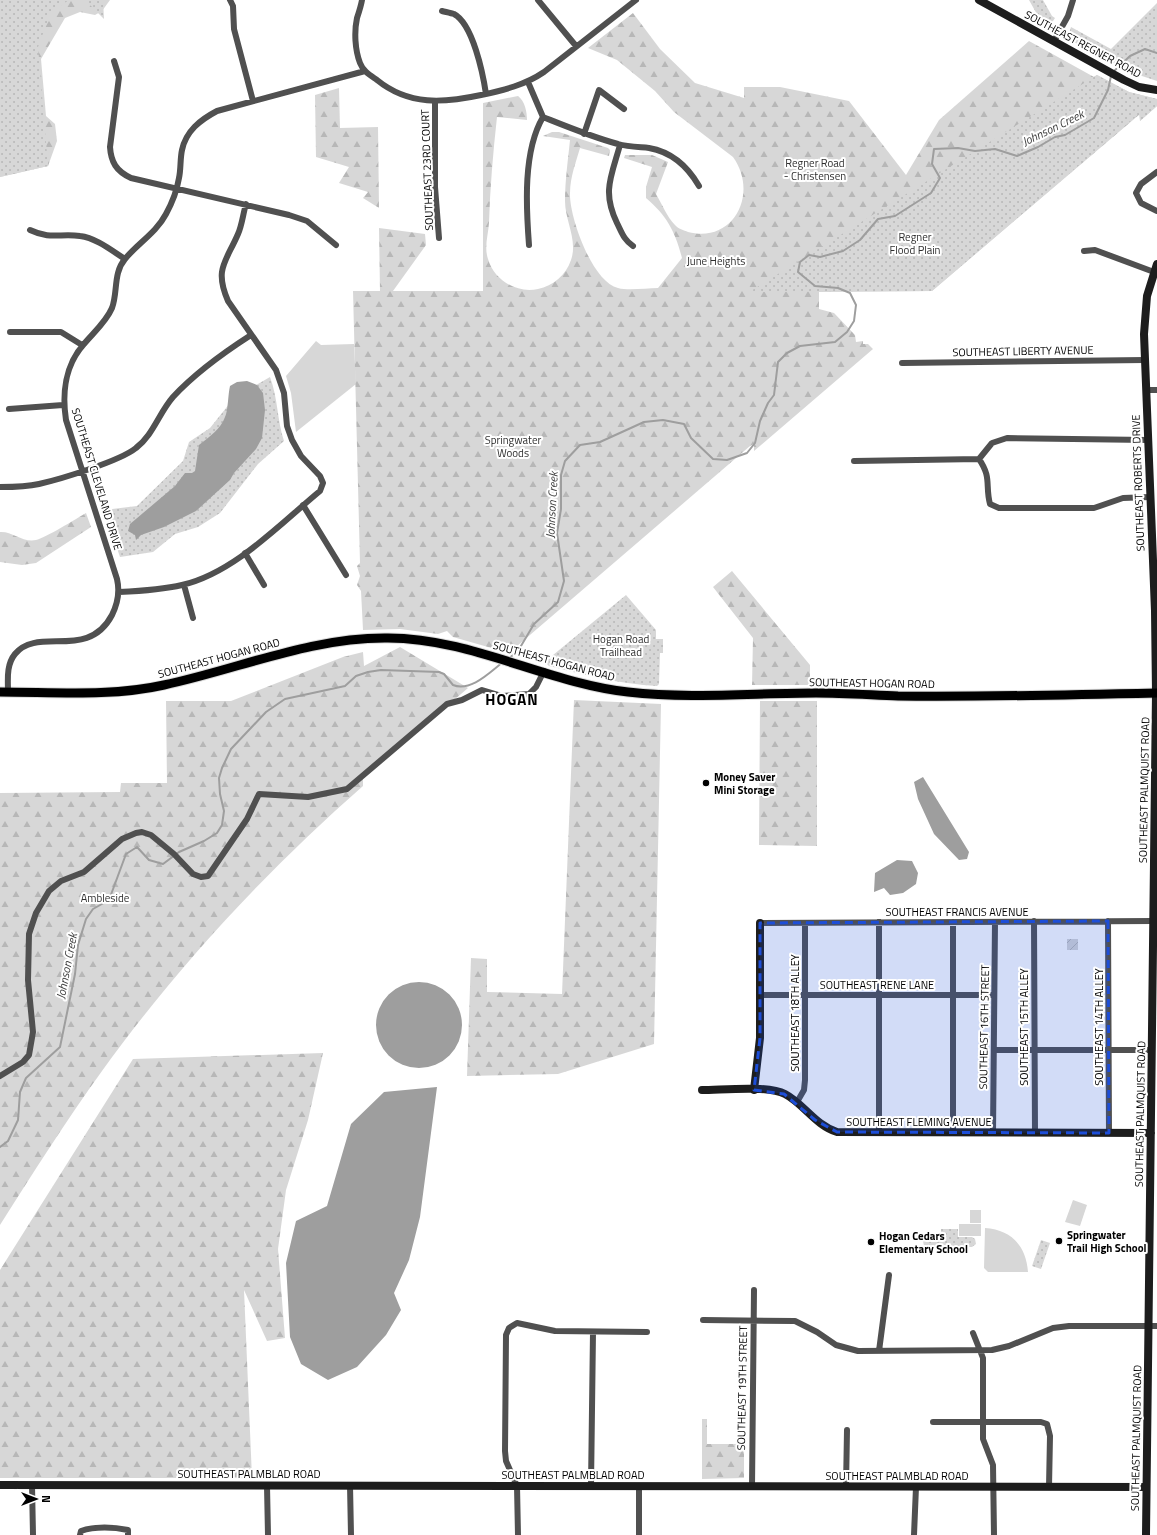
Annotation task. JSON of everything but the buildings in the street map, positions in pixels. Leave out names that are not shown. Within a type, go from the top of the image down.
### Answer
[{"type":"main road","name":"SOUTHEAST HOGAN ROAD","points":[[4,692],[97,692],[140,689],[186,680],[301,649],[341,641],[372,638],[393,638],[431,642],[498,658],[603,688],[651,694],[821,693],[904,696],[1157,693]]},
{"type":"street","points":[[230,0],[233,6],[234,29],[253,102],[365,72]]},
{"type":"street","points":[[362,0],[356,25],[356,41],[360,64],[365,72],[401,95],[435,102],[454,101],[528,82],[544,72],[636,0]]},
{"type":"street","points":[[538,0],[576,46]]},
{"type":"street","name":"SOUTHEAST REGNER ROAD","points":[[980,0],[1104,70],[1139,87],[1157,90]]},
{"type":"street","points":[[1054,41],[1068,16],[1073,0]]},
{"type":"street","points":[[442,11],[455,15],[465,26],[480,60],[486,94]]},
{"type":"street","points":[[114,60],[120,77],[110,147],[113,164],[122,174],[131,178],[280,212],[307,222],[336,246]]},
{"type":"street","points":[[528,82],[543,117],[584,134],[620,145],[650,148],[671,156],[689,171],[699,186]]},
{"type":"street","points":[[584,134],[599,90],[624,109]]},
{"type":"street","name":"SOUTHEAST CLEVELAND DRIVE","points":[[4,692],[9,664],[18,651],[33,644],[77,641],[96,634],[110,618],[117,604],[119,592],[117,579],[81,471],[66,420],[64,388],[67,374],[73,359],[82,345],[105,320],[112,307],[118,273],[125,259],[154,232],[165,216],[177,188],[182,150],[192,128],[202,119],[216,111],[253,102]]},
{"type":"street","name":"SOUTHEAST 23RD COURT","points":[[435,102],[435,187],[439,238]]},
{"type":"street","points":[[529,245],[526,210],[530,162],[535,136],[543,117]]},
{"type":"street","points":[[620,145],[608,187],[609,201],[626,241],[633,246]]},
{"type":"street","points":[[1157,172],[1141,184],[1136,193],[1141,203],[1157,211]]},
{"type":"street","points":[[119,592],[160,590],[184,585],[208,576],[245,553],[320,491],[323,483],[320,476],[301,456],[292,440],[287,426],[284,393],[276,370],[228,301],[223,290],[221,280],[226,257],[239,232],[246,204]]},
{"type":"street","points":[[30,230],[43,236],[81,236],[101,243],[125,259]]},
{"type":"street","points":[[1084,251],[1095,250],[1154,272]]},
{"type":"street","name":"SOUTHEAST ROBERTS DRIVE","points":[[1157,264],[1146,306],[1145,360],[1157,693]]},
{"type":"street","points":[[10,332],[61,332],[82,345]]},
{"type":"street","points":[[0,487],[40,484],[122,457],[144,441],[161,413],[174,397],[212,360],[251,335]]},
{"type":"street","name":"SOUTHEAST LIBERTY AVENUE","points":[[902,363],[1145,360]]},
{"type":"street","points":[[1146,390],[1157,390]]},
{"type":"street","points":[[9,409],[64,405]]},
{"type":"street","points":[[854,461],[979,459],[992,444],[1008,438],[1148,440]]},
{"type":"street","points":[[979,459],[988,476],[990,504],[999,508],[1094,508],[1123,498],[1150,497]]},
{"type":"street","points":[[303,505],[346,575]]},
{"type":"street","points":[[245,553],[264,585]]},
{"type":"street","points":[[184,585],[193,618]]},
{"type":"street","points":[[0,1076],[23,1062],[29,1055],[33,1032],[28,980],[29,934],[36,913],[49,891],[61,881],[84,872],[122,839],[132,834],[142,832],[151,835],[174,854],[187,869],[200,877],[208,876],[247,819],[259,794],[308,797],[347,789],[447,704],[462,700],[482,690],[502,696],[529,694],[534,691],[544,671]]},
{"type":"street","name":"SOUTHEAST PALMQUIST ROAD","points":[[1146,1535],[1146,1487],[1153,1326],[1151,1134],[1157,693]]},
{"type":"street","name":"SOUTHEAST 15TH ALLEY","points":[[1034,921],[1034,1133]]},
{"type":"street","name":"SOUTHEAST 14TH ALLEY","points":[[1108,921],[1109,1133]]},
{"type":"street","name":"SOUTHEAST FRANCIS AVENUE","points":[[760,923],[1153,921]]},
{"type":"street","name":"SOUTHEAST 18TH ALLEY","points":[[797,1102],[803,1093],[805,1085],[805,922]]},
{"type":"street","points":[[879,922],[879,1133]]},
{"type":"street","points":[[953,922],[953,1133]]},
{"type":"street","name":"SOUTHEAST 16TH STREET","points":[[993,1133],[995,922]]},
{"type":"street","points":[[754,1090],[760,1038],[760,923]]},
{"type":"street","name":"SOUTHEAST RENE LANE","points":[[760,995],[994,995]]},
{"type":"street","points":[[994,1050],[1152,1050]]},
{"type":"street","name":"SOUTHEAST FLEMING AVENUE","points":[[702,1090],[776,1091],[797,1102],[829,1130],[844,1133],[1151,1134]]},
{"type":"street","points":[[879,1351],[888,1274]]},
{"type":"street","name":"SOUTHEAST 19TH STREET","points":[[752,1487],[754,1290]]},
{"type":"street","points":[[703,1320],[795,1321],[817,1332],[836,1345],[858,1351],[980,1351],[1009,1346],[1053,1328],[1069,1326],[1153,1326]]},
{"type":"street","points":[[518,1535],[517,1486],[506,1461],[505,1452],[506,1335],[512,1325],[520,1323],[551,1330],[647,1332]]},
{"type":"street","points":[[591,1486],[593,1332]]},
{"type":"street","points":[[973,1333],[983,1358],[984,1443],[993,1465],[994,1535]]},
{"type":"street","points":[[933,1422],[1041,1422],[1047,1424],[1050,1436],[1049,1487]]},
{"type":"street","points":[[846,1487],[847,1430]]},
{"type":"street","name":"SOUTHEAST PALMBLAD ROAD","points":[[0,1485],[1146,1487]]},
{"type":"street","points":[[32,1485],[33,1535]]},
{"type":"street","points":[[350,1485],[351,1535]]},
{"type":"street","points":[[267,1486],[268,1535]]},
{"type":"street","points":[[639,1486],[639,1535]]},
{"type":"street","points":[[914,1535],[916,1487]]},
{"type":"street","points":[[80,1535],[81,1531],[89,1528],[128,1532]]},
{"type":"highlighted area","points":[[1108,921],[1109,1133],[837,1132],[815,1120],[784,1094],[754,1090],[760,1038],[760,923]]},
{"type":"green space","points":[[0,0],[110,0],[102,11],[95,15],[80,12],[65,18],[41,59],[46,116],[55,124],[57,141],[48,166],[0,177]]},
{"type":"green space","points":[[0,0],[69,0],[51,12],[38,47],[48,166],[0,177]]},
{"type":"green space","points":[[85,0],[103,0],[104,19]]},
{"type":"green space","points":[[1029,0],[1043,0],[1052,16],[1055,18],[1051,24],[1043,25]]},
{"type":"green space","points":[[1157,3],[1157,81],[1130,72],[1072,41],[1068,37],[1071,27],[1111,49]]},
{"type":"green space","name":"Springwater Woods","points":[[633,13],[660,49],[695,83],[744,98],[744,87],[780,87],[849,101],[906,175],[939,120],[1029,41],[1094,77],[1097,75],[1129,92],[1157,99],[1157,106],[1140,121],[1140,114],[932,291],[819,292],[819,309],[834,313],[855,335],[856,342],[863,341],[863,344],[868,344],[873,349],[754,451],[754,444],[750,446],[509,653],[453,637],[447,631],[438,634],[400,629],[363,630],[361,591],[357,585],[360,576],[357,566],[360,563],[353,291],[380,291],[379,228],[425,234],[426,245],[393,291],[483,291],[483,103],[518,96],[524,104],[527,114],[527,120],[497,117],[486,246],[491,267],[507,284],[530,290],[544,288],[562,275],[571,260],[573,245],[565,201],[570,140],[543,136],[552,132],[559,132],[608,148],[610,150],[609,156],[580,148],[572,175],[570,193],[573,217],[591,261],[599,274],[608,283],[618,288],[658,288],[682,258],[673,232],[665,218],[646,198],[646,187],[652,167],[624,158],[625,155],[652,155],[668,162],[656,194],[670,218],[679,228],[688,232],[704,234],[718,230],[729,223],[738,212],[742,200],[743,186],[740,171],[733,157],[674,112],[655,91],[617,60],[588,48]]},
{"type":"green space","name":"Regner Flood Plain","points":[[1097,75],[1129,92],[1157,99],[1157,106],[1140,121],[1139,114],[932,291],[749,292]]},
{"type":"green space","points":[[339,88],[340,128],[378,127],[379,208],[363,198],[368,192],[339,183],[349,167],[316,157],[315,95]]},
{"type":"green space","points":[[316,341],[321,345],[354,344],[356,384],[296,432],[291,393],[286,376]]},
{"type":"green space","points":[[270,377],[275,393],[284,441],[258,464],[220,513],[198,527],[175,534],[153,552],[120,557],[104,510],[137,506],[183,461],[189,442],[210,428],[234,398]]},
{"type":"green space","points":[[86,513],[91,527],[36,563],[22,565],[0,562],[0,532],[9,533],[22,539],[36,540]]},
{"type":"green space","points":[[732,571],[810,665],[810,685],[752,685],[753,638],[713,587]]},
{"type":"green space","name":"Hogan Road Trailhead","points":[[626,595],[656,630],[656,639],[663,639],[663,653],[660,653],[659,684],[657,686],[603,679],[549,666],[546,663],[547,660]]},
{"type":"green space","name":"Ambleside","points":[[400,647],[468,688],[363,778],[363,786],[327,818],[224,921],[161,995],[102,1071],[0,1225],[0,793],[120,792],[121,783],[167,783],[166,701],[231,701],[343,657],[363,652],[364,666]]},
{"type":"green space","points":[[574,700],[661,704],[654,1044],[558,1074],[467,1076],[471,958],[487,959],[487,992],[562,994]]},
{"type":"green space","points":[[760,701],[817,701],[817,846],[759,845]]},
{"type":"green space","points":[[1067,939],[1078,939],[1078,950],[1067,950]]},
{"type":"green space","points":[[323,1053],[308,1120],[286,1190],[278,1249],[285,1338],[267,1341],[244,1290],[252,1478],[0,1478],[0,1270],[133,1059]]},
{"type":"green space","points":[[1073,1200],[1087,1205],[1080,1226],[1065,1222]]},
{"type":"green space","points":[[970,1210],[981,1210],[981,1223],[970,1223]]},
{"type":"green space","points":[[959,1224],[981,1224],[981,1236],[959,1236]]},
{"type":"green space","points":[[985,1228],[1002,1232],[1016,1241],[1024,1254],[1028,1272],[988,1272],[984,1268]]},
{"type":"green space","points":[[941,1229],[958,1229],[958,1237],[972,1237],[975,1239],[976,1244],[972,1247],[924,1246],[923,1241],[926,1238],[941,1237]]},
{"type":"green space","points":[[1041,1240],[1050,1243],[1041,1269],[1032,1266]]},
{"type":"green space","points":[[702,1419],[707,1419],[707,1444],[744,1444],[744,1478],[702,1479]]},
{"type":"shaded area","points":[[247,381],[257,385],[263,393],[265,410],[262,438],[256,449],[234,473],[230,480],[196,511],[164,527],[141,535],[136,540],[135,535],[128,531],[130,524],[175,486],[185,473],[192,473],[195,471],[199,445],[218,429],[225,417],[230,386],[237,382]]},
{"type":"shaded area","points":[[923,777],[969,852],[967,859],[959,860],[934,834],[918,799],[914,782]]},
{"type":"shaded area","points":[[897,860],[912,861],[918,873],[916,884],[903,893],[890,895],[884,888],[874,892],[875,873]]},
{"type":"shaded area","points":[[411,982],[427,982],[436,985],[450,994],[459,1008],[462,1017],[462,1033],[459,1042],[450,1056],[436,1065],[427,1068],[411,1068],[395,1061],[388,1056],[383,1049],[376,1033],[376,1017],[383,1001],[388,994],[395,989]]},
{"type":"shaded area","points":[[437,1087],[420,1217],[409,1260],[394,1293],[401,1310],[386,1335],[357,1367],[328,1380],[301,1364],[290,1337],[286,1263],[296,1221],[327,1206],[351,1124],[384,1092]]},
{"type":"waterway","name":"Johnson Creek","points":[[1113,72],[1130,56],[1145,49],[1157,53]]},
{"type":"waterway","name":"Johnson Creek","points":[[508,659],[518,651],[534,624],[558,602],[564,581],[557,533],[561,509],[561,475],[565,461],[580,445],[600,442],[644,422],[663,420],[684,424],[691,438],[713,459],[727,460],[747,453],[755,443],[760,421],[768,403],[774,395],[778,362],[787,353],[800,346],[835,342],[847,332],[854,321],[856,305],[850,293],[838,288],[815,286],[798,272],[800,262],[809,255],[820,257],[843,251],[860,240],[878,219],[895,216],[931,193],[940,178],[932,164],[934,149],[958,148],[975,151],[995,149],[1017,156],[1038,147],[1055,137],[1065,135],[1094,118],[1108,90],[1111,76]]},
{"type":"waterway","name":"Johnson Creek","points":[[0,1147],[8,1141],[18,1120],[20,1092],[26,1078],[60,1047],[75,974],[78,945],[86,919],[93,909],[109,900],[126,854],[137,847],[149,860],[163,864],[179,852],[204,841],[217,833],[222,825],[224,811],[220,794],[219,778],[222,768],[231,749],[266,712],[285,699],[345,686],[356,676],[368,672],[381,670],[439,672],[444,674],[453,685],[467,686],[480,680],[503,662]]},
{"type":"place","name":"Money Saver Mini Storage","points":[[706,783]]},
{"type":"place","name":"Springwater Trail High School","points":[[1059,1241]]},
{"type":"place","name":"Hogan Cedars Elementary School","points":[[871,1242]]},
{"type":"district","name":"HOGAN","points":[[512,700]]},
{"type":"park label","name":"Regner Road - Christensen","points":[[815,169]]},
{"type":"park label","name":"June Heights","points":[[716,261]]}]
